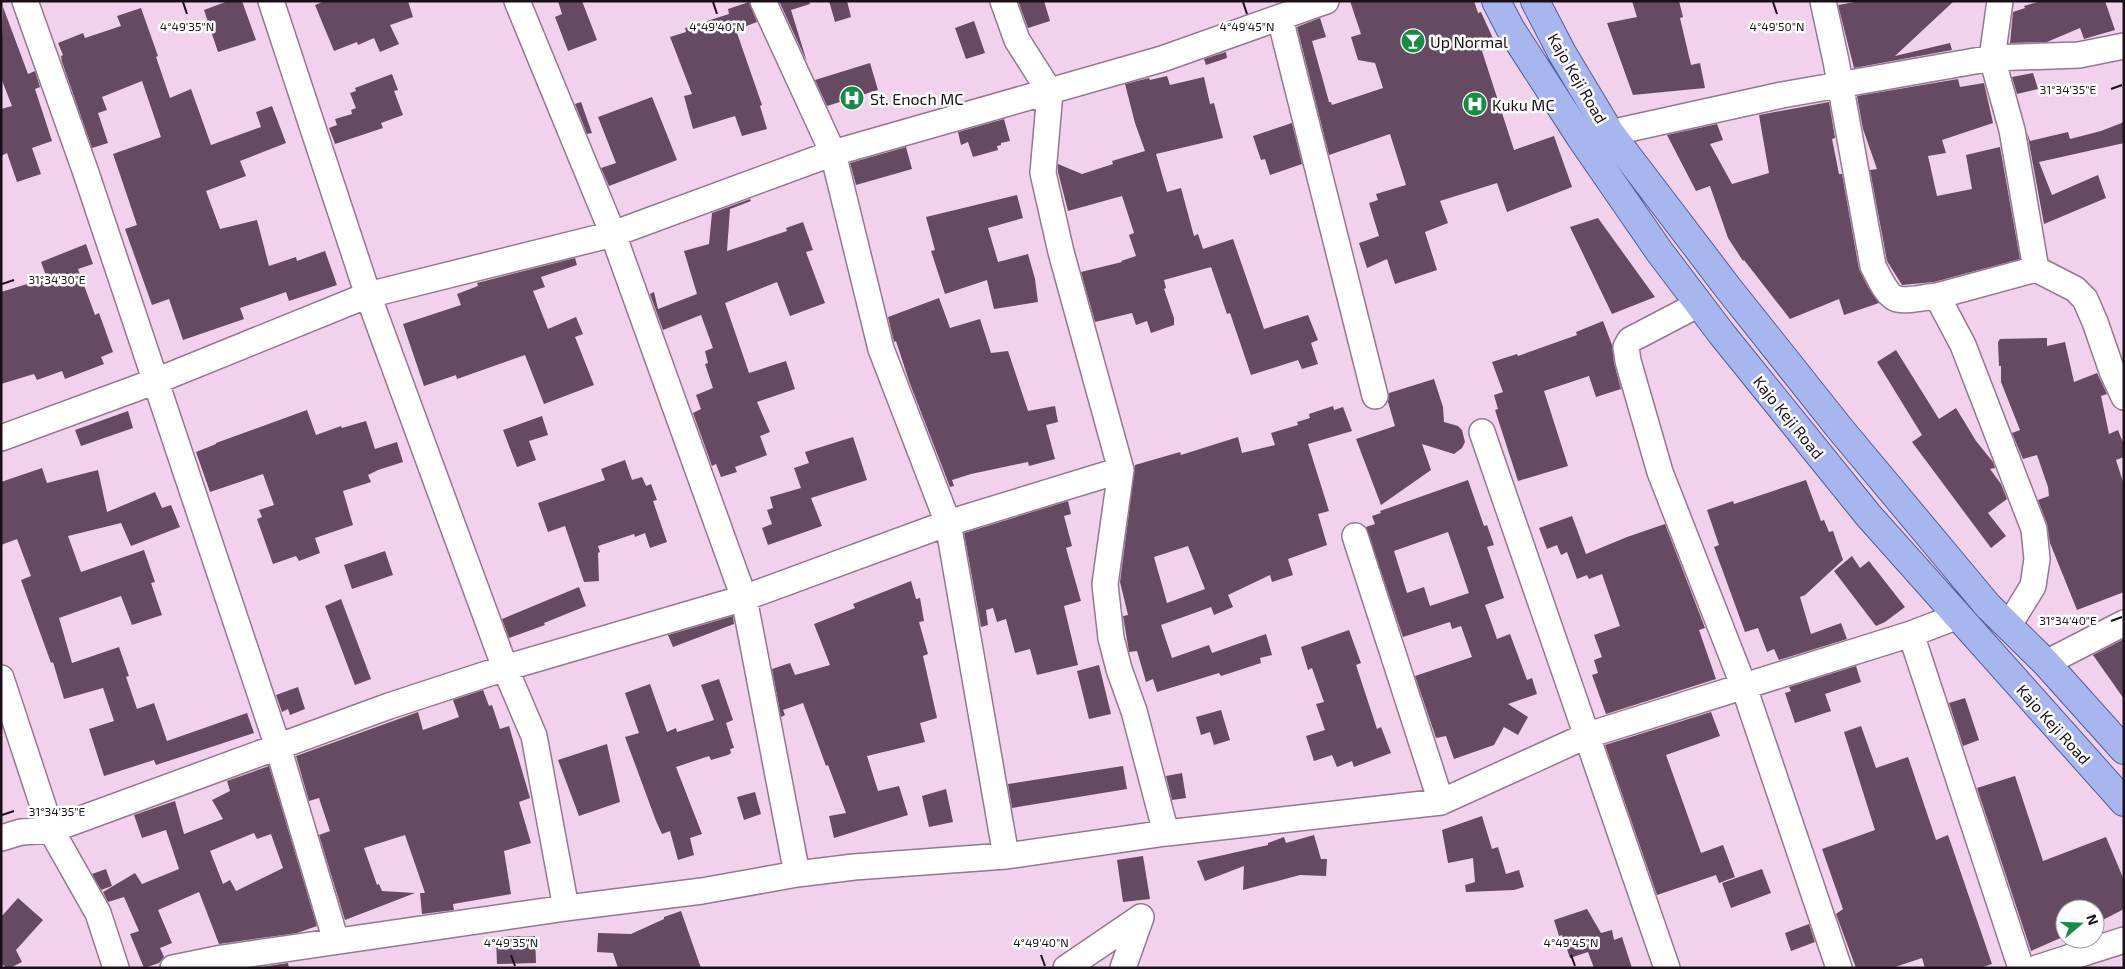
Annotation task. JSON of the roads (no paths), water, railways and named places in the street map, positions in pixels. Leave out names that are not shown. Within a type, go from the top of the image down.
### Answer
[{"type":"main road","name":"Kajo Keji Road","points":[[1496,1],[1510,28],[1581,138],[1659,251],[1699,304],[1868,515],[2124,802]]},
{"type":"main road","name":"Kajo Keji Road","points":[[1535,1],[1562,53],[1610,133],[1728,288],[1854,446],[1988,606],[2046,663],[2124,750]]},
{"type":"street","points":[[25,1],[86,170],[278,747],[336,941]]},
{"type":"street","points":[[271,1],[368,295],[504,668],[534,736],[566,908]]},
{"type":"street","points":[[517,1],[613,234],[744,598],[798,874]]},
{"type":"street","points":[[763,1],[833,154],[881,349],[948,523],[1006,856]]},
{"type":"street","points":[[1003,1],[1016,40],[1050,92],[1043,173],[1062,252],[1121,470],[1105,584],[1111,638],[1119,669],[1134,711],[1166,834]]},
{"type":"street","points":[[1,438],[156,381],[368,295],[613,234],[833,154],[1162,60],[1326,1]]},
{"type":"street","points":[[1823,1],[1873,266],[1889,295],[1899,301],[1937,296],[2036,269],[2075,289],[2085,299],[2096,322],[2112,371],[2124,397]]},
{"type":"street","points":[[2000,1],[1992,58],[2012,130],[2036,269]]},
{"type":"street","points":[[1280,18],[1375,396]]},
{"type":"street","points":[[1610,133],[1840,84],[1992,58],[2080,55],[2124,46]]},
{"type":"street","points":[[1659,251],[1688,236]]},
{"type":"street","points":[[1937,296],[1963,344],[2034,529],[2038,558],[2033,586],[2009,625]]},
{"type":"street","points":[[1699,304],[1630,340],[1626,347],[1628,361],[1660,472],[1744,687],[1839,968]]},
{"type":"street","points":[[1482,432],[1667,968]]},
{"type":"street","points":[[1,838],[21,832],[51,830],[389,706],[504,668],[744,598],[948,523],[1121,470]]},
{"type":"street","points":[[1355,536],[1441,802]]},
{"type":"street","points":[[173,968],[336,941],[566,908],[702,891],[798,874],[854,867],[1006,856],[1166,834],[1441,802],[1588,735],[1911,634],[1958,616]]},
{"type":"street","points":[[2046,663],[2124,623]]},
{"type":"street","points":[[1911,634],[2021,968]]},
{"type":"street","points":[[1,678],[51,830],[98,914],[116,968]]},
{"type":"street","points":[[1066,968],[1141,917],[1123,968]]},
{"type":"street","points":[[2037,968],[2124,940]]},
{"type":"place","name":"Up Normal","points":[[1413,41]]},
{"type":"place","name":"St. Enoch MC","points":[[852,98]]},
{"type":"place","name":"Kuku MC","points":[[1475,104]]}]
